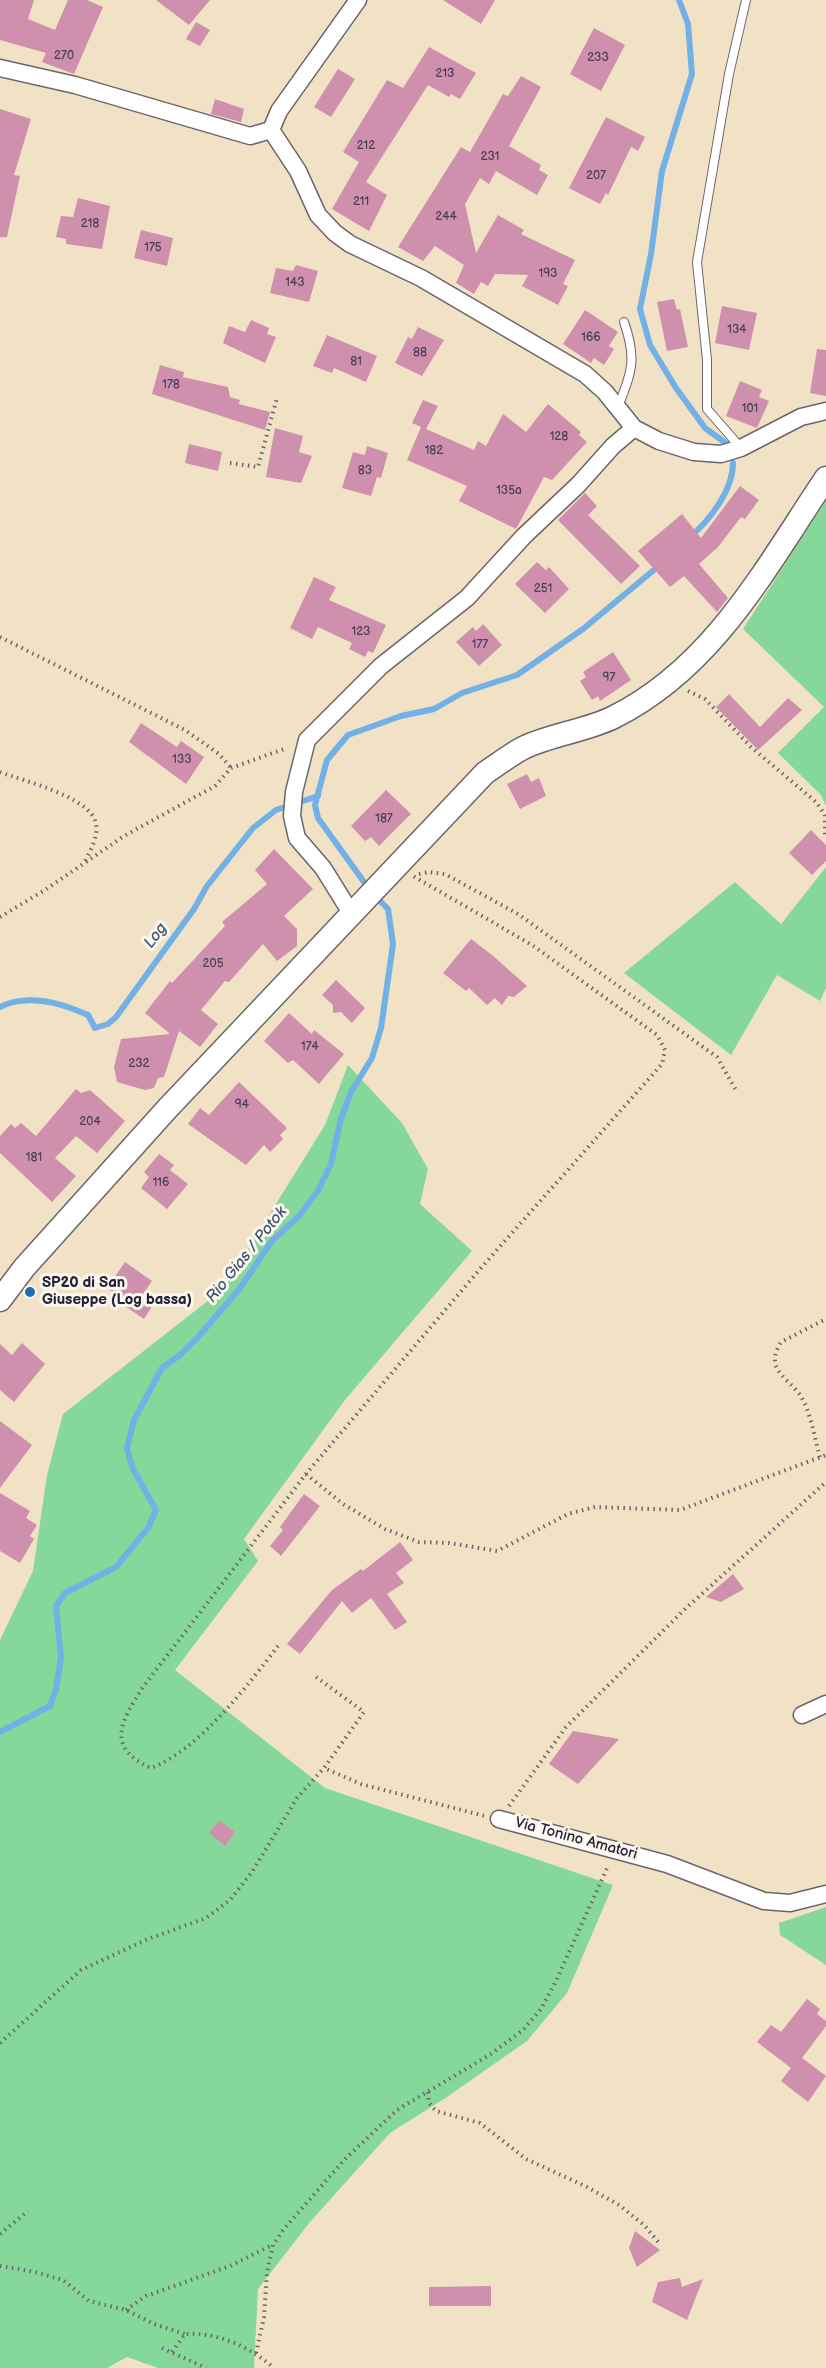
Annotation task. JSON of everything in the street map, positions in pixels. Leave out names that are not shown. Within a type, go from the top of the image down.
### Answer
[{"type":"street","points":[[271,130],[279,111],[357,0]]},
{"type":"street","points":[[0,68],[75,85],[250,136],[271,130]]},
{"type":"street","points":[[271,130],[298,171],[318,215],[335,233],[350,244],[421,278],[585,374],[618,407],[634,428],[659,441],[694,452],[721,454],[741,448],[801,417],[826,411]]},
{"type":"street","points":[[351,913],[323,868],[297,838],[292,816],[294,792],[307,740],[381,666],[467,598],[524,536],[578,485],[613,446],[634,428]]},
{"type":"street","points":[[0,1300],[24,1268],[167,1109],[351,913],[405,871],[485,773],[524,748],[612,718],[674,679],[705,650],[731,620],[826,478]]},
{"type":"street","points":[[802,1715],[826,1704]]},
{"type":"street","name":"Via Tonino Amatori","points":[[499,1820],[667,1864],[764,1901],[790,1903],[826,1894]]},
{"type":"lane","points":[[741,448],[707,410],[707,360],[697,262],[729,74],[746,0]]},
{"type":"lane","points":[[618,407],[630,376],[633,348],[624,322]]},
{"type":"path","points":[[230,463],[258,467],[277,398]]},
{"type":"path","points":[[0,636],[185,730],[219,754],[231,768]]},
{"type":"path","points":[[674,679],[681,687],[705,699],[751,747],[816,802],[825,815],[825,835]]},
{"type":"path","points":[[0,917],[84,865],[124,836],[215,786],[231,768],[307,740]]},
{"type":"path","points":[[0,772],[55,792],[90,812],[96,823],[96,835],[84,865]]},
{"type":"path","points":[[405,871],[445,874],[518,914],[717,1057],[737,1092]]},
{"type":"path","points":[[278,1646],[221,1715],[167,1762],[151,1768],[137,1762],[125,1751],[120,1736],[125,1716],[143,1686],[306,1473],[480,1269],[662,1064],[665,1050],[657,1035],[532,945],[405,871]]},
{"type":"path","points":[[819,1457],[805,1403],[798,1391],[779,1374],[775,1360],[782,1342],[826,1319]]},
{"type":"path","points":[[306,1473],[343,1504],[385,1529],[419,1542],[449,1543],[497,1551],[568,1514],[595,1507],[680,1510],[826,1455]]},
{"type":"path","points":[[499,1820],[567,1727],[684,1610],[826,1482]]},
{"type":"path","points":[[0,2043],[81,1970],[148,1939],[206,1918],[230,1899],[252,1872],[297,1798],[324,1768],[364,1712],[316,1677]]},
{"type":"path","name":"Via Tonino Amatori","points":[[324,1768],[361,1784],[499,1820]]},
{"type":"path","points":[[126,2310],[146,2296],[230,2266],[273,2245],[345,2159],[397,2110],[491,2054],[523,2030],[541,2009],[578,1937],[595,1891],[617,1850]]},
{"type":"path","points":[[428,2092],[429,2103],[436,2111],[480,2123],[525,2159],[611,2201],[644,2226],[660,2244]]},
{"type":"path","points":[[0,2234],[14,2220],[28,2211]]},
{"type":"path","points":[[256,2353],[264,2317],[267,2272],[273,2245]]},
{"type":"path","points":[[0,2266],[63,2280],[89,2301],[126,2310],[154,2324],[185,2334],[206,2333],[256,2353],[274,2368]]},
{"type":"path","points":[[172,2352],[185,2334]]},
{"type":"path","points":[[162,2348],[206,2368]]},
{"type":"green space","points":[[826,501],[826,806],[821,795],[778,753],[824,707],[743,629]]},
{"type":"green space","points":[[826,867],[826,988],[820,1001],[777,975],[731,1055],[624,973],[735,882],[781,924]]},
{"type":"green space","points":[[348,1065],[402,1123],[428,1169],[420,1204],[472,1251],[345,1400],[244,1539],[258,1561],[175,1670],[325,1788],[613,1885],[567,1993],[527,2041],[447,2097],[390,2133],[310,2222],[258,2289],[254,2368],[158,2368],[127,2357],[107,2368],[0,2368],[0,1640],[33,1571],[47,1475],[63,1414],[223,1289],[325,1125]]},
{"type":"green space","points":[[826,1907],[826,1965],[780,1935],[779,1923]]},
{"type":"building","points":[[0,0],[34,0],[28,19],[55,30],[68,0],[87,0],[103,7],[74,74],[42,62],[46,53],[0,40]]},
{"type":"building","points":[[156,0],[210,0],[189,25]]},
{"type":"building","points":[[443,0],[495,0],[481,24]]},
{"type":"building","points":[[196,22],[210,30],[200,46],[186,39]]},
{"type":"building","points":[[594,28],[625,45],[601,91],[570,74]]},
{"type":"building","points":[[429,47],[476,73],[460,99],[451,94],[449,97],[428,85],[366,182],[387,195],[369,231],[332,209],[359,162],[343,152],[387,80],[403,88]]},
{"type":"building","points":[[338,69],[355,79],[331,117],[314,107]]},
{"type":"building","points":[[521,76],[541,87],[509,146],[541,165],[539,170],[548,175],[537,195],[496,171],[489,184],[480,178],[465,204],[476,253],[498,215],[524,230],[521,234],[575,260],[563,284],[568,286],[558,305],[522,286],[528,275],[495,274],[488,286],[481,282],[474,294],[456,283],[464,265],[435,246],[423,261],[398,247],[461,147],[470,152],[503,94],[508,96]]},
{"type":"building","points":[[215,99],[244,109],[241,122],[211,114]]},
{"type":"building","points":[[0,109],[31,119],[14,175],[20,176],[7,237],[0,237]]},
{"type":"building","points":[[606,117],[645,137],[638,151],[631,147],[608,195],[606,193],[600,204],[569,188]]},
{"type":"building","points":[[78,198],[110,206],[102,249],[66,244],[66,239],[56,237],[61,216],[73,217]]},
{"type":"building","points":[[141,230],[173,238],[167,266],[134,258]]},
{"type":"building","points":[[296,265],[318,271],[309,302],[270,293],[276,268],[293,271]]},
{"type":"building","points":[[674,299],[677,310],[680,309],[688,347],[667,351],[657,302]]},
{"type":"building","points":[[722,306],[757,313],[749,350],[715,343]]},
{"type":"building","points":[[585,310],[618,332],[609,346],[614,349],[604,365],[594,358],[591,363],[563,344]]},
{"type":"building","points":[[251,320],[269,328],[267,334],[276,337],[265,363],[223,343],[229,326],[245,332]]},
{"type":"building","points":[[418,327],[444,340],[422,376],[395,363],[408,337],[412,339]]},
{"type":"building","points":[[327,335],[377,356],[366,382],[334,368],[332,373],[313,366]]},
{"type":"building","points":[[817,349],[826,350],[826,396],[810,393]]},
{"type":"building","points":[[160,365],[184,372],[183,377],[228,387],[230,397],[240,400],[239,404],[270,412],[265,430],[152,394]]},
{"type":"building","points":[[740,381],[762,390],[759,397],[769,401],[757,428],[726,416]]},
{"type":"building","points":[[423,400],[438,406],[426,429],[474,450],[478,441],[486,446],[503,414],[526,432],[548,404],[581,432],[579,435],[587,442],[552,480],[544,477],[516,529],[459,501],[467,486],[407,460],[421,427],[412,423]]},
{"type":"building","points":[[275,428],[303,436],[299,452],[312,456],[301,483],[266,477]]},
{"type":"building","points":[[189,444],[222,452],[218,471],[185,463]]},
{"type":"building","points":[[367,446],[388,453],[381,478],[377,477],[371,496],[342,488],[353,452],[365,455]]},
{"type":"building","points":[[740,486],[759,500],[745,519],[741,517],[718,547],[699,564],[728,598],[717,612],[684,576],[670,587],[638,551],[682,514],[701,538]]},
{"type":"building","points":[[585,493],[597,506],[588,515],[640,566],[621,584],[558,520]]},
{"type":"building","points":[[537,562],[546,570],[549,567],[569,589],[545,613],[515,584]]},
{"type":"building","points":[[314,577],[336,587],[329,600],[386,625],[373,653],[368,651],[365,657],[349,649],[352,643],[318,627],[312,639],[290,628]]},
{"type":"building","points":[[483,624],[502,645],[479,666],[456,642],[473,627],[476,631]]},
{"type":"building","points":[[613,652],[631,680],[600,701],[598,696],[592,700],[580,681],[586,677],[583,672]]},
{"type":"building","points":[[729,694],[760,727],[788,698],[802,710],[758,750],[716,707]]},
{"type":"building","points":[[141,723],[177,747],[181,741],[204,757],[186,784],[129,742]]},
{"type":"building","points":[[527,774],[531,782],[539,778],[546,796],[520,809],[507,784]]},
{"type":"building","points":[[386,790],[411,814],[379,846],[371,837],[365,841],[351,826]]},
{"type":"building","points":[[811,830],[826,845],[826,861],[812,875],[789,853]]},
{"type":"building","points":[[274,849],[313,889],[284,916],[297,929],[297,946],[277,961],[263,944],[229,982],[225,981],[201,1010],[218,1024],[200,1047],[179,1031],[164,1077],[158,1078],[154,1088],[145,1090],[117,1082],[114,1067],[121,1039],[170,1034],[145,1013],[170,981],[172,983],[225,926],[222,922],[267,884],[255,870]]},
{"type":"building","points":[[471,939],[527,986],[514,997],[508,996],[502,1005],[495,998],[487,1005],[469,988],[466,991],[443,973]]},
{"type":"building","points":[[336,980],[365,1008],[352,1023],[341,1012],[333,1013],[333,1005],[322,995]]},
{"type":"building","points":[[289,1013],[312,1034],[314,1030],[344,1054],[319,1084],[293,1060],[288,1063],[264,1041]]},
{"type":"building","points":[[239,1082],[287,1128],[280,1135],[283,1139],[270,1152],[264,1145],[246,1165],[188,1124],[200,1108],[209,1115]]},
{"type":"building","points":[[76,1089],[81,1093],[90,1090],[125,1121],[97,1153],[76,1136],[55,1158],[76,1176],[52,1202],[0,1153],[0,1136],[11,1124],[15,1128],[21,1123],[36,1136]]},
{"type":"building","points":[[159,1154],[174,1165],[170,1170],[188,1184],[167,1209],[141,1188],[149,1177],[144,1172]]},
{"type":"building","points":[[125,1262],[152,1281],[141,1297],[153,1305],[144,1319],[119,1302],[122,1299],[107,1288]]},
{"type":"building","points":[[22,1343],[45,1364],[14,1402],[0,1390],[0,1344],[12,1355]]},
{"type":"building","points":[[0,1421],[32,1445],[0,1488]]},
{"type":"building","points":[[0,1493],[30,1511],[26,1518],[37,1525],[30,1536],[34,1539],[20,1563],[0,1551]]},
{"type":"building","points":[[304,1494],[320,1506],[281,1556],[270,1546],[283,1530],[280,1527]]},
{"type":"building","points":[[400,1542],[413,1560],[396,1573],[404,1583],[387,1594],[407,1622],[395,1630],[371,1598],[352,1613],[342,1601],[300,1654],[287,1644],[332,1590],[361,1569],[363,1571]]},
{"type":"building","points":[[733,1574],[744,1589],[721,1602],[706,1597]]},
{"type":"building","points":[[573,1731],[619,1739],[578,1784],[549,1764]]},
{"type":"building","points":[[219,1820],[235,1832],[225,1846],[209,1833]]},
{"type":"building","points":[[807,1999],[820,2009],[817,2014],[826,2021],[826,2026],[802,2058],[826,2076],[808,2102],[781,2081],[791,2068],[757,2042],[771,2025],[781,2032]]},
{"type":"building","points":[[635,2231],[660,2250],[637,2267],[629,2248]]},
{"type":"building","points":[[680,2278],[682,2287],[703,2279],[687,2320],[652,2302],[658,2282]]},
{"type":"building","points":[[491,2286],[491,2306],[429,2306],[429,2287]]},
{"type":"waterway","points":[[679,0],[688,24],[692,74],[662,171],[651,254],[640,309],[650,345],[676,388],[705,428],[727,444]]},
{"type":"waterway","points":[[690,537],[705,522],[725,494],[733,463]]},
{"type":"waterway","points":[[369,889],[318,818],[315,805],[327,760],[348,735],[401,716],[434,709],[462,693],[517,675],[583,629],[661,564]]},
{"type":"waterway","name":"Log","points":[[0,1007],[22,1001],[44,1001],[88,1015],[95,1028],[108,1024],[116,1017],[194,909],[207,886],[253,828],[276,810],[318,796]]},
{"type":"waterway","name":"Rio Gias / Potok","points":[[0,1732],[50,1706],[56,1689],[61,1658],[56,1606],[65,1593],[116,1567],[148,1528],[156,1510],[132,1467],[127,1448],[134,1420],[162,1368],[180,1355],[199,1336],[241,1287],[271,1242],[299,1216],[318,1191],[331,1164],[340,1122],[351,1092],[372,1058],[381,1028],[393,944],[388,909],[376,897]]},
{"type":"place","name":"SP20 di San Giuseppe (Log bassa)","points":[[30,1292]]}]
